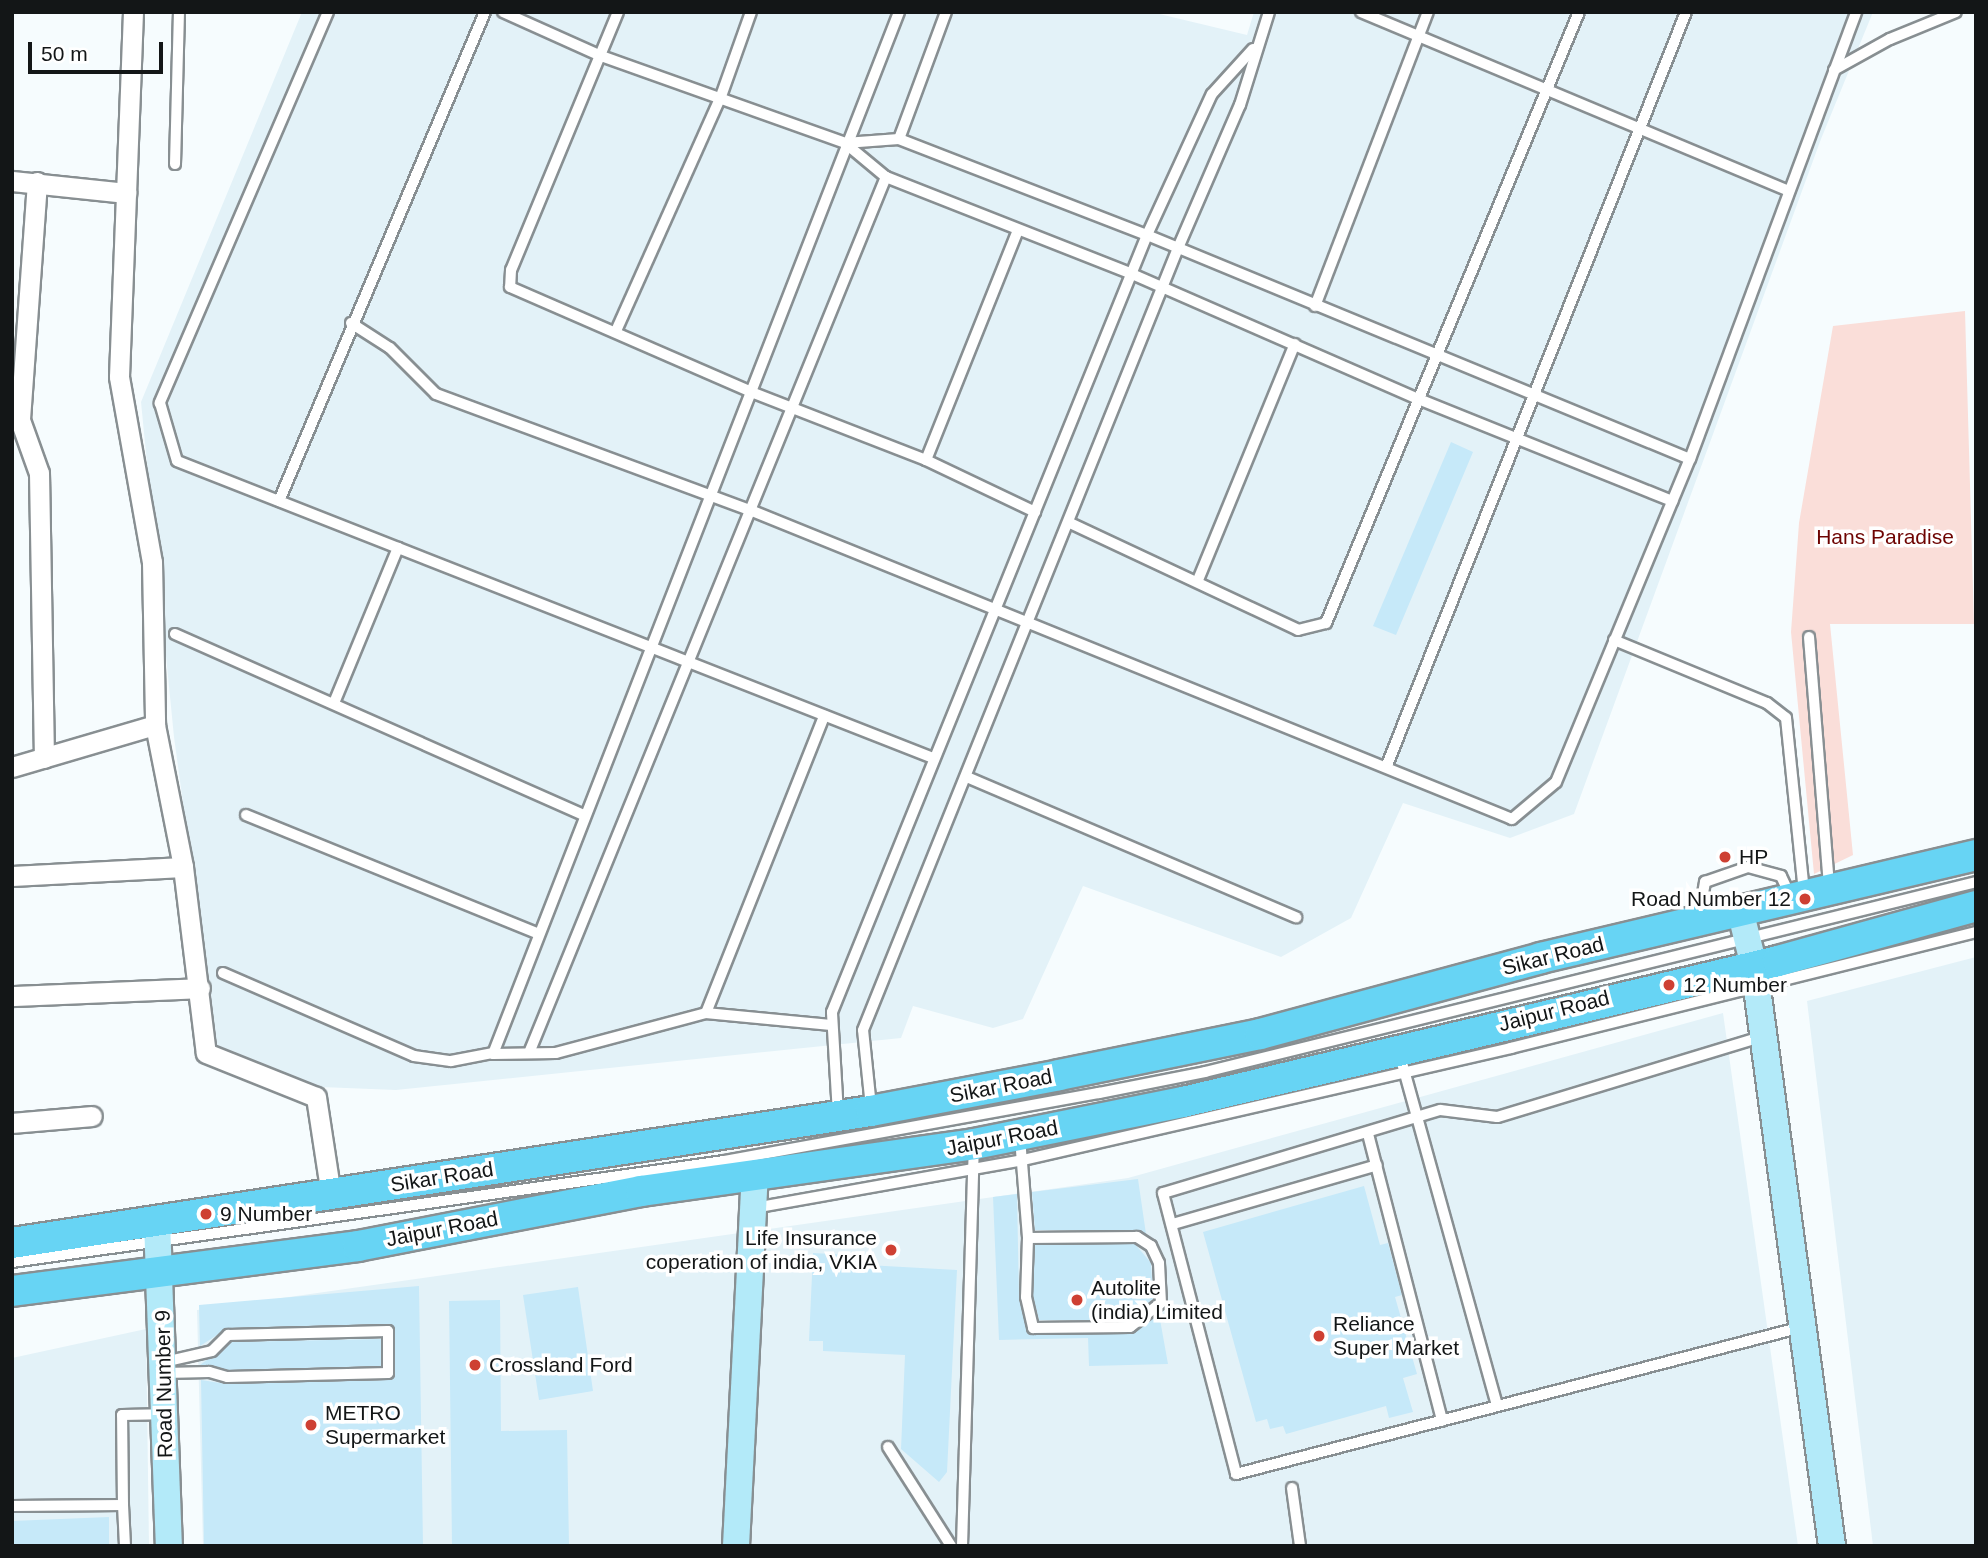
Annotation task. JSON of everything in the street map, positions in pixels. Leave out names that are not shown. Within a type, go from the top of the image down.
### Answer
[{"type":"main road","name":"Sikar Road","points":[[12,1243],[158,1232],[331,1195],[871,1111],[1260,1034],[1699,920],[1809,898],[1976,855]]},
{"type":"main road","name":"Jaipur Road","points":[[12,1292],[358,1246],[641,1191],[755,1176],[974,1157],[1022,1147],[1183,1102],[1401,1061],[1976,906]]},
{"type":"street","points":[[132,12],[119,377],[152,562],[155,725],[183,867],[206,1053],[316,1097],[331,1195]]},
{"type":"street","points":[[12,181],[126,193]]},
{"type":"street","points":[[37,182],[20,420],[39,473],[44,758]]},
{"type":"street","points":[[12,767],[155,725]]},
{"type":"street","points":[[12,876],[183,867]]},
{"type":"street","points":[[1740,910],[1753,964],[1764,1036],[1832,1546]]},
{"type":"street","points":[[12,996],[200,988]]},
{"type":"street","points":[[12,1123],[92,1116]]},
{"type":"street","points":[[736,1546],[755,1176]]},
{"type":"street","name":"Road Number 9","points":[[158,1232],[162,1274],[169,1546]]},
{"type":"lane","points":[[175,164],[180,12]]},
{"type":"lane","points":[[328,12],[160,403],[177,461],[933,758]]},
{"type":"lane","points":[[279,501],[351,323],[485,12]]},
{"type":"lane","points":[[503,12],[601,56],[845,143],[886,177],[1017,232],[1132,274],[1421,400],[1672,501]]},
{"type":"lane","points":[[618,12],[509,281],[514,292],[616,331],[751,392],[926,460],[1035,512]]},
{"type":"lane","points":[[616,331],[720,99],[751,12]]},
{"type":"lane","points":[[493,1053],[536,933],[751,392],[845,143],[899,12]]},
{"type":"lane","points":[[899,139],[946,12]]},
{"type":"lane","points":[[871,1111],[863,1030],[1029,625],[1178,248],[1240,106],[1256,46],[1269,12]]},
{"type":"lane","points":[[1361,12],[1789,191]]},
{"type":"lane","points":[[1315,306],[1428,12]]},
{"type":"lane","points":[[1070,523],[1198,580],[1298,630],[1326,623],[1421,400],[1436,355],[1579,12]]},
{"type":"lane","points":[[1387,765],[1515,436],[1536,396],[1686,12]]},
{"type":"lane","points":[[351,323],[390,348],[436,394],[710,494],[1029,625],[1387,765],[1513,819],[1556,782],[1690,459],[1856,12]]},
{"type":"lane","points":[[1834,70],[1890,39],[1956,12]]},
{"type":"lane","points":[[838,1115],[832,1012],[1147,235],[1212,94],[1256,46]]},
{"type":"lane","points":[[845,143],[899,139],[1147,235],[1690,459]]},
{"type":"lane","points":[[529,1053],[886,177]]},
{"type":"lane","points":[[926,460],[1017,232]]},
{"type":"lane","points":[[1198,580],[1295,344]]},
{"type":"lane","points":[[334,703],[398,548]]},
{"type":"lane","points":[[175,634],[583,815]]},
{"type":"lane","points":[[1809,637],[1809,898]]},
{"type":"lane","points":[[1614,640],[1767,703],[1786,718],[1809,898]]},
{"type":"lane","points":[[706,1013],[824,716]]},
{"type":"lane","points":[[967,777],[1296,917]]},
{"type":"lane","points":[[246,815],[536,933]]},
{"type":"lane","points":[[1699,920],[1705,882],[1748,867],[1781,876],[1809,898]]},
{"type":"lane","points":[[1753,964],[1976,882]]},
{"type":"lane","points":[[12,1262],[158,1232],[724,1161],[1038,1105],[1205,1072],[1578,976],[1753,964],[1976,932]]},
{"type":"lane","points":[[223,973],[414,1056],[451,1061],[493,1053],[556,1053],[706,1013],[831,1025]]},
{"type":"lane","points":[[1764,1036],[1497,1118],[1440,1111],[1417,1116],[1368,1134],[1163,1193],[1236,1474],[1803,1327]]},
{"type":"lane","points":[[1401,1061],[1497,1406]]},
{"type":"lane","points":[[1368,1134],[1442,1420]]},
{"type":"lane","points":[[1022,1147],[1027,1238],[1026,1297],[1033,1328],[1130,1327],[1161,1303],[1159,1263],[1151,1246],[1137,1237],[1027,1238]]},
{"type":"lane","points":[[754,1208],[974,1157],[962,1546]]},
{"type":"lane","points":[[1173,1224],[1377,1166]]},
{"type":"lane","points":[[388,1331],[388,1373],[227,1377],[164,1368],[212,1351],[228,1335],[388,1331]]},
{"type":"lane","points":[[125,1546],[122,1415],[165,1414]]},
{"type":"lane","points":[[888,1447],[951,1546]]},
{"type":"lane","points":[[1292,1488],[1300,1546]]},
{"type":"lane","points":[[12,1506],[123,1505]]},
{"type":"shaded area","points":[[302,12],[1151,12],[1247,35],[1254,12],[1873,12],[1821,139],[1574,814],[1510,838],[1403,803],[1351,918],[1281,957],[1083,886],[1023,1019],[993,1028],[913,1006],[901,1038],[396,1090],[321,1087],[216,1045],[174,737],[141,402]]},
{"type":"shaded area","points":[[1976,957],[1976,1546],[1873,1546],[1807,1001]]},
{"type":"shaded area","points":[[1723,1013],[1798,1546],[203,1546],[197,1310],[1128,1178]]},
{"type":"shaded area","points":[[146,1329],[149,1546],[12,1546],[12,1358]]},
{"type":"green space","name":"Hans Paradise","points":[[1965,311],[1974,624],[1830,624],[1853,855],[1814,874],[1791,632],[1799,523],[1833,326]]},
{"type":"building","points":[[1451,442],[1473,452],[1396,635],[1373,626]]},
{"type":"building","points":[[1138,1179],[1146,1234],[1137,1230],[1035,1230],[1032,1192]]},
{"type":"building","name":"Reliance Super Market","points":[[1364,1186],[1380,1245],[1388,1243],[1402,1295],[1395,1297],[1417,1374],[1403,1378],[1413,1412],[1389,1418],[1386,1406],[1286,1434],[1283,1426],[1270,1429],[1267,1419],[1256,1422],[1203,1232]]},
{"type":"building","points":[[1017,1194],[1019,1297],[1028,1333],[1130,1334],[1159,1314],[1168,1364],[1089,1366],[1088,1338],[999,1340],[993,1197]]},
{"type":"building","points":[[1135,1244],[1151,1263],[1153,1299],[1127,1320],[1039,1320],[1033,1296],[1035,1245]]},
{"type":"building","points":[[813,1253],[850,1255],[849,1264],[957,1270],[947,1472],[939,1482],[901,1449],[905,1355],[823,1351],[823,1341],[809,1341]]},
{"type":"building","name":"METRO Supermarket","points":[[419,1286],[423,1546],[204,1546],[201,1380],[227,1384],[389,1380],[395,1374],[395,1331],[388,1324],[228,1328],[200,1346],[199,1305]]},
{"type":"building","points":[[578,1287],[593,1391],[539,1400],[523,1295]]},
{"type":"building","name":"Crossland Ford","points":[[500,1300],[501,1431],[567,1430],[569,1546],[452,1546],[449,1301]]},
{"type":"building","points":[[381,1339],[381,1366],[228,1370],[200,1365],[231,1342]]},
{"type":"building","points":[[109,1517],[109,1546],[12,1546],[12,1521]]},
{"type":"place","name":"HP","points":[[1725,857]]},
{"type":"place","name":"Road Number 12","points":[[1805,899]]},
{"type":"place","name":"12 Number","points":[[1669,985]]},
{"type":"place","name":"9 Number","points":[[206,1214]]},
{"type":"place","name":"Life Insurance coperation of india, VKIA","points":[[891,1250]]},
{"type":"place","name":"Autolite (india) Limited","points":[[1077,1300]]},
{"type":"place","name":"Reliance Super Market","points":[[1319,1336]]},
{"type":"place","name":"Crossland Ford","points":[[475,1365]]},
{"type":"place","name":"METRO Supermarket","points":[[311,1425]]}]
